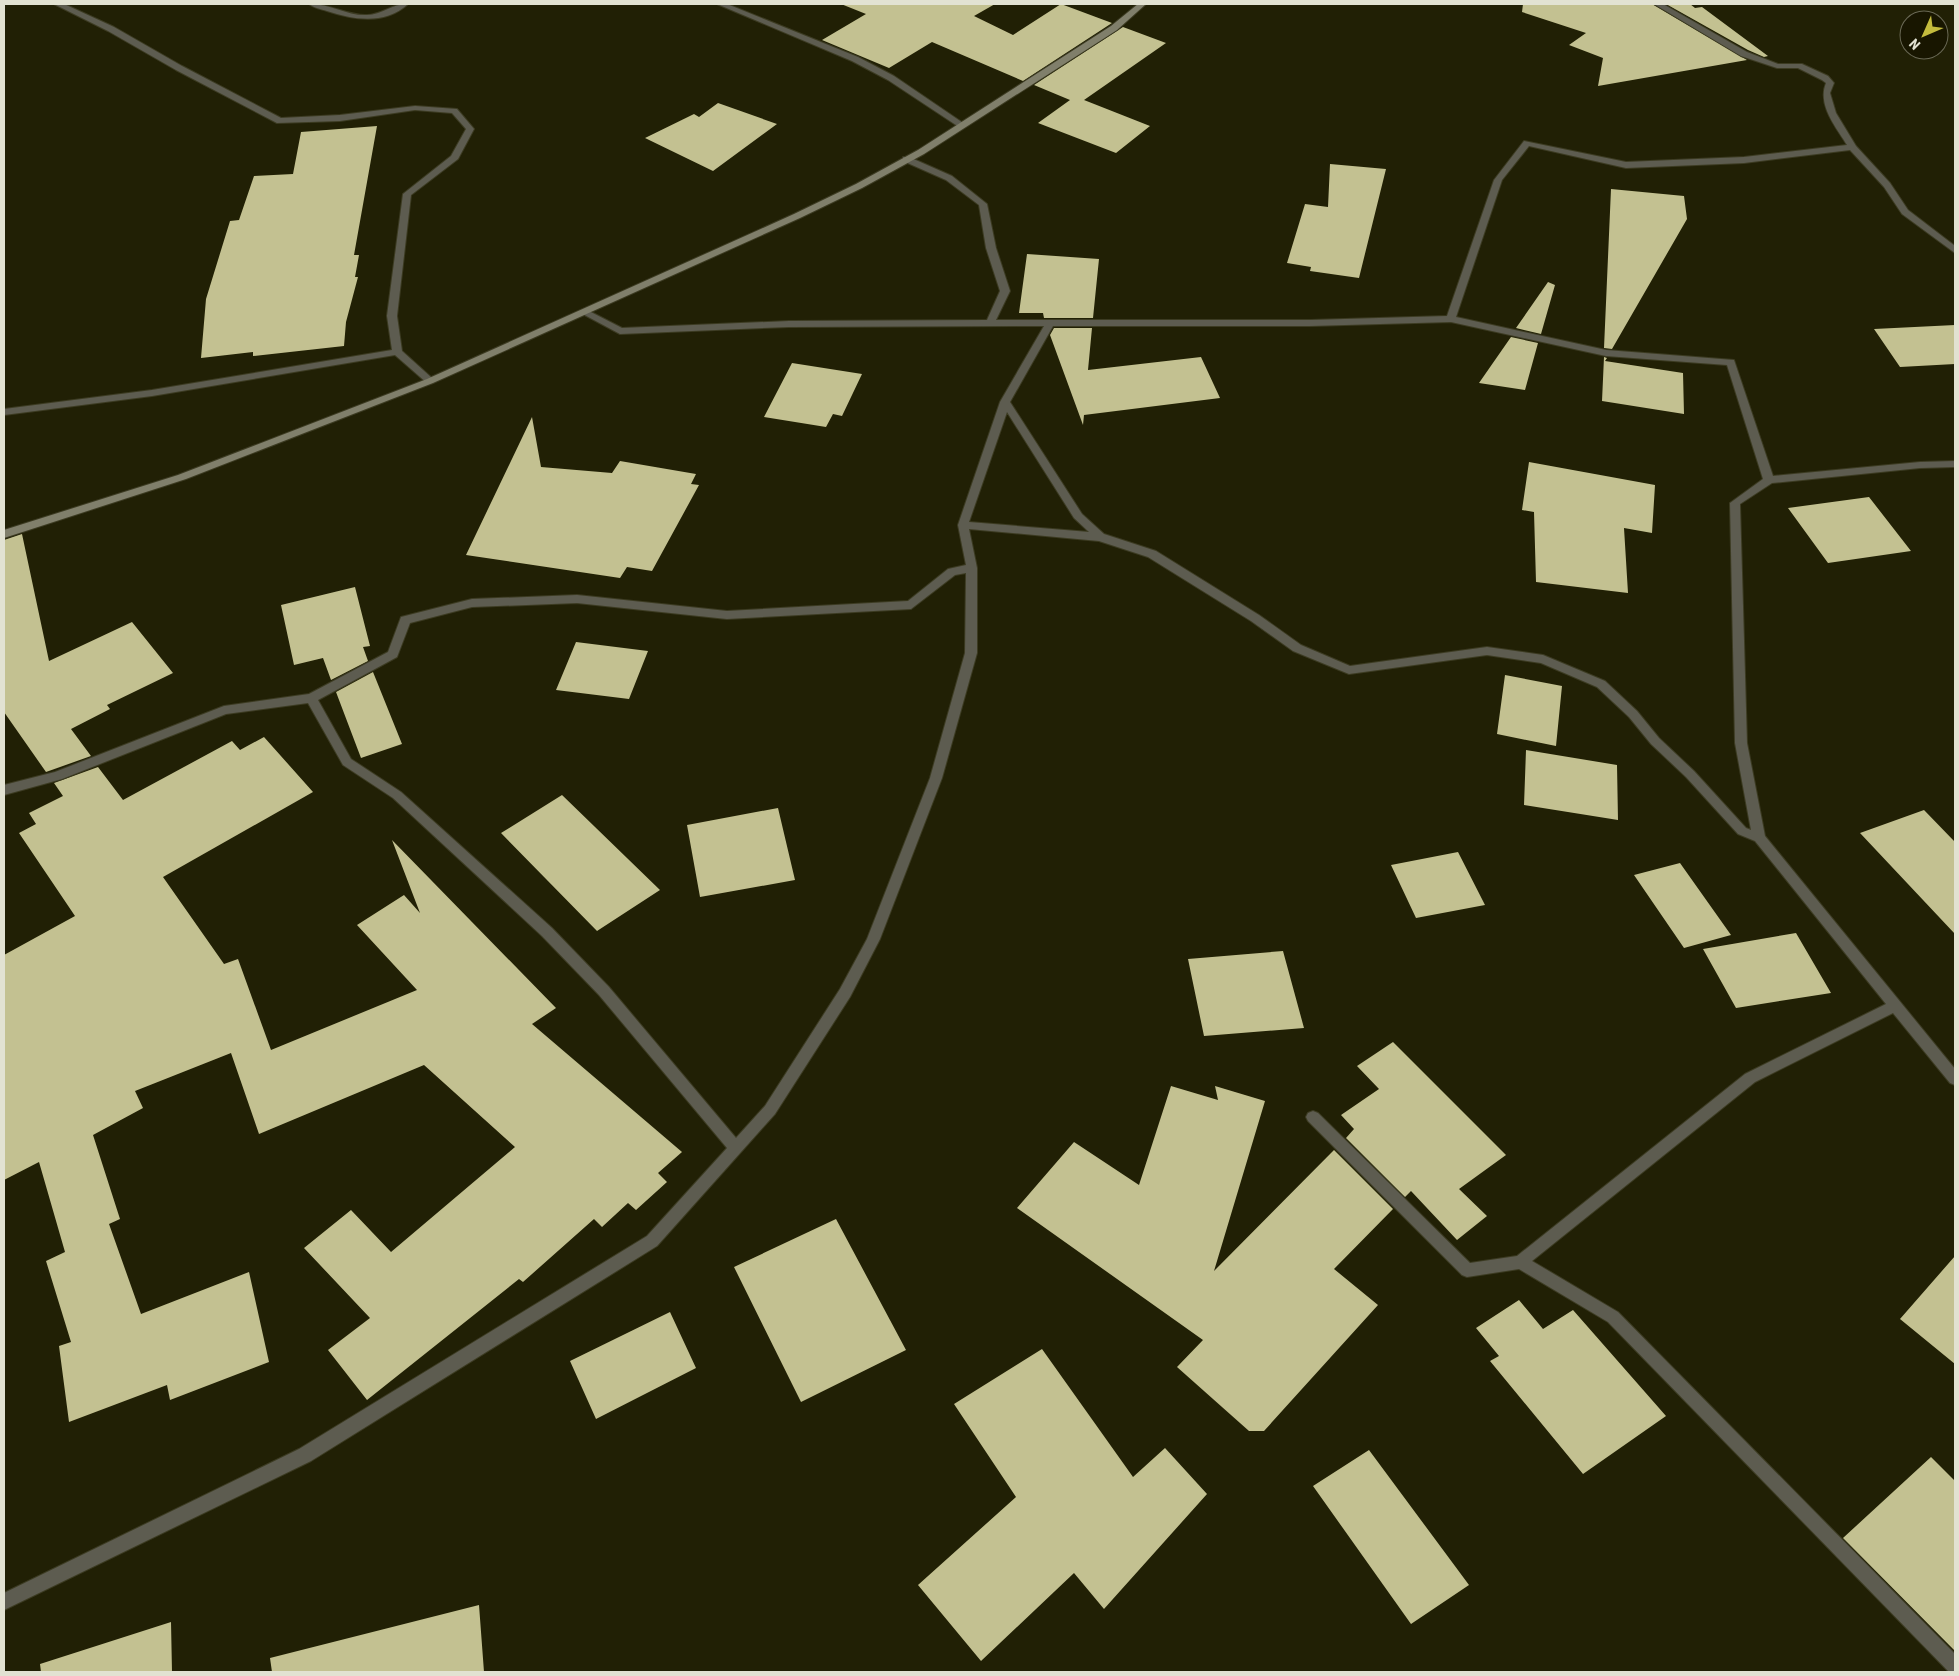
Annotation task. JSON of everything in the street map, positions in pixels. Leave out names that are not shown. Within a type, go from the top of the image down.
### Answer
[{"type":"street","points":[[58,4],[111,29],[179,68],[280,120],[340,118],[415,108],[454,111],[470,129],[455,157],[407,194],[392,316],[397,352],[430,381]]},
{"type":"street","points":[[313,4],[362,20],[389,14],[404,4]]},
{"type":"street","points":[[721,4],[813,44],[855,59],[891,78],[962,125]]},
{"type":"street","points":[[4,534],[182,477],[430,381],[842,195],[962,125],[1114,28],[1142,4]]},
{"type":"street","points":[[1658,4],[1744,54],[1777,66],[1799,66],[1825,78],[1830,83],[1826,93],[1832,113],[1852,147],[1887,185],[1905,212],[1955,250]]},
{"type":"street","points":[[1451,319],[1498,180],[1527,143],[1626,165],[1744,160],[1852,147]]},
{"type":"street","points":[[906,159],[949,178],[983,204],[990,248],[1004,291],[990,323]]},
{"type":"street","points":[[584,312],[620,331],[789,324],[1310,323],[1451,319],[1606,353],[1731,362],[1769,480]]},
{"type":"street","points":[[4,1602],[305,1455],[652,1241],[770,1110],[845,993],[873,939],[936,778],[972,653],[972,568],[963,526],[1005,402],[1050,323]]},
{"type":"street","points":[[4,412],[71,405],[221,383],[397,352]]},
{"type":"street","points":[[1005,402],[1078,516],[1100,537]]},
{"type":"street","points":[[1955,464],[1920,465],[1769,480],[1735,503],[1741,743],[1759,838],[1955,1079]]},
{"type":"street","points":[[963,526],[1100,537],[1152,554],[1255,618],[1297,648],[1349,670],[1487,651],[1543,659],[1601,684],[1633,714],[1655,741],[1690,774],[1742,831],[1759,838]]},
{"type":"street","points":[[4,790],[58,776],[224,710],[311,698],[393,654],[405,620],[472,603],[577,600],[727,615],[911,605],[952,572],[972,568]]},
{"type":"street","points":[[311,698],[348,762],[397,796],[547,932],[604,991],[736,1148]]},
{"type":"street","points":[[1313,1118],[1467,1270],[1520,1262],[1750,1078],[1895,1006]]},
{"type":"street","points":[[1520,1262],[1613,1316],[1955,1666]]},
{"type":"building","points":[[841,4],[995,4],[974,16],[1013,35],[1061,4],[1112,23],[1023,81],[932,42],[889,68],[822,40],[866,14]]},
{"type":"building","points":[[1523,4],[1652,4],[1747,60],[1598,86],[1603,58],[1569,45],[1586,33],[1522,12]]},
{"type":"building","points":[[1666,4],[1690,4],[1695,8],[1702,7],[1768,56],[1764,57],[1748,50]]},
{"type":"building","points":[[1123,27],[1166,43],[1084,100],[1150,126],[1116,153],[1038,123],[1070,100],[1034,85]]},
{"type":"building","points":[[718,103],[777,124],[713,171],[645,138],[694,114],[699,117]]},
{"type":"building","points":[[377,126],[354,255],[359,255],[355,277],[358,277],[346,322],[344,346],[253,356],[253,352],[201,358],[206,299],[230,221],[239,220],[254,176],[293,174],[301,132]]},
{"type":"building","points":[[1330,164],[1386,169],[1359,278],[1310,271],[1311,267],[1287,263],[1305,204],[1328,207]]},
{"type":"building","points":[[1611,189],[1684,196],[1687,219],[1612,349],[1604,348]]},
{"type":"building","points":[[1027,254],[1099,259],[1093,318],[1044,318],[1043,313],[1019,313]]},
{"type":"building","points":[[1548,282],[1555,285],[1541,334],[1516,328]]},
{"type":"building","points":[[1955,325],[1955,364],[1900,367],[1874,329]]},
{"type":"building","points":[[1054,328],[1092,328],[1088,370],[1201,357],[1220,398],[1084,415],[1083,425],[1050,335]]},
{"type":"building","points":[[1511,337],[1538,343],[1525,390],[1479,383]]},
{"type":"building","points":[[1604,357],[1607,358],[1605,361],[1683,373],[1684,414],[1602,401]]},
{"type":"building","points":[[792,363],[862,374],[842,416],[833,414],[826,427],[764,417]]},
{"type":"building","points":[[532,417],[541,467],[612,473],[620,461],[696,474],[691,484],[699,485],[652,571],[627,567],[620,578],[466,555]]},
{"type":"building","points":[[1529,462],[1655,485],[1652,533],[1624,528],[1628,593],[1536,582],[1534,512],[1522,510]]},
{"type":"building","points":[[1869,497],[1911,551],[1828,563],[1788,508]]},
{"type":"building","points":[[22,534],[49,661],[132,622],[173,673],[107,705],[110,709],[71,729],[91,756],[46,772],[4,712],[4,540]]},
{"type":"building","points":[[355,587],[370,646],[363,647],[368,661],[331,680],[323,658],[294,665],[281,605]]},
{"type":"building","points":[[576,642],[648,651],[629,699],[556,690]]},
{"type":"building","points":[[373,672],[402,744],[361,758],[336,692]]},
{"type":"building","points":[[1505,675],[1562,686],[1556,746],[1497,734]]},
{"type":"building","points":[[264,737],[313,792],[163,877],[224,964],[238,959],[271,1050],[417,990],[357,925],[404,895],[420,913],[392,840],[556,1008],[532,1024],[682,1152],[658,1173],[667,1182],[636,1210],[628,1203],[602,1227],[594,1219],[523,1282],[519,1279],[367,1400],[328,1350],[370,1318],[304,1248],[351,1210],[391,1252],[515,1147],[424,1065],[259,1134],[231,1053],[135,1091],[143,1108],[93,1135],[120,1219],[109,1224],[141,1314],[249,1272],[269,1362],[170,1400],[167,1385],[69,1422],[59,1346],[71,1342],[46,1261],[65,1252],[39,1162],[4,1180],[4,955],[75,916],[19,833],[36,824],[29,813],[63,796],[54,783],[98,767],[123,800],[232,741],[240,750]]},
{"type":"building","points":[[1526,750],[1617,765],[1618,820],[1524,805]]},
{"type":"building","points":[[562,795],[660,890],[597,931],[501,833]]},
{"type":"building","points":[[778,808],[795,880],[700,897],[687,825]]},
{"type":"building","points":[[1924,810],[1955,842],[1955,934],[1860,833]]},
{"type":"building","points":[[1458,852],[1485,905],[1416,918],[1391,865]]},
{"type":"building","points":[[1680,863],[1731,935],[1684,948],[1634,875]]},
{"type":"building","points":[[1796,933],[1831,993],[1736,1008],[1703,949]]},
{"type":"building","points":[[1283,951],[1304,1028],[1204,1036],[1188,959]]},
{"type":"building","points":[[1393,1042],[1506,1155],[1459,1189],[1487,1216],[1457,1240],[1411,1191],[1405,1197],[1346,1138],[1354,1129],[1341,1115],[1379,1089],[1357,1066]]},
{"type":"building","points":[[1171,1086],[1218,1100],[1215,1086],[1265,1101],[1214,1271],[1334,1150],[1393,1209],[1334,1269],[1378,1305],[1264,1431],[1249,1431],[1177,1367],[1203,1340],[1017,1208],[1074,1142],[1139,1185]]},
{"type":"building","points":[[836,1219],[906,1350],[801,1402],[734,1267]]},
{"type":"building","points":[[1955,1256],[1955,1364],[1900,1319]]},
{"type":"building","points":[[1519,1300],[1543,1329],[1573,1310],[1666,1416],[1583,1474],[1490,1361],[1499,1356],[1476,1328]]},
{"type":"building","points":[[670,1312],[696,1368],[596,1419],[570,1361]]},
{"type":"building","points":[[1042,1349],[1133,1477],[1165,1448],[1207,1494],[1104,1609],[1074,1573],[981,1661],[918,1585],[1016,1497],[954,1404]]},
{"type":"building","points":[[1369,1450],[1469,1585],[1411,1624],[1313,1486]]},
{"type":"building","points":[[1931,1457],[1955,1481],[1955,1651],[1843,1538]]},
{"type":"building","points":[[479,1605],[484,1672],[272,1672],[270,1658]]},
{"type":"building","points":[[171,1622],[172,1672],[41,1672],[40,1664]]}]
